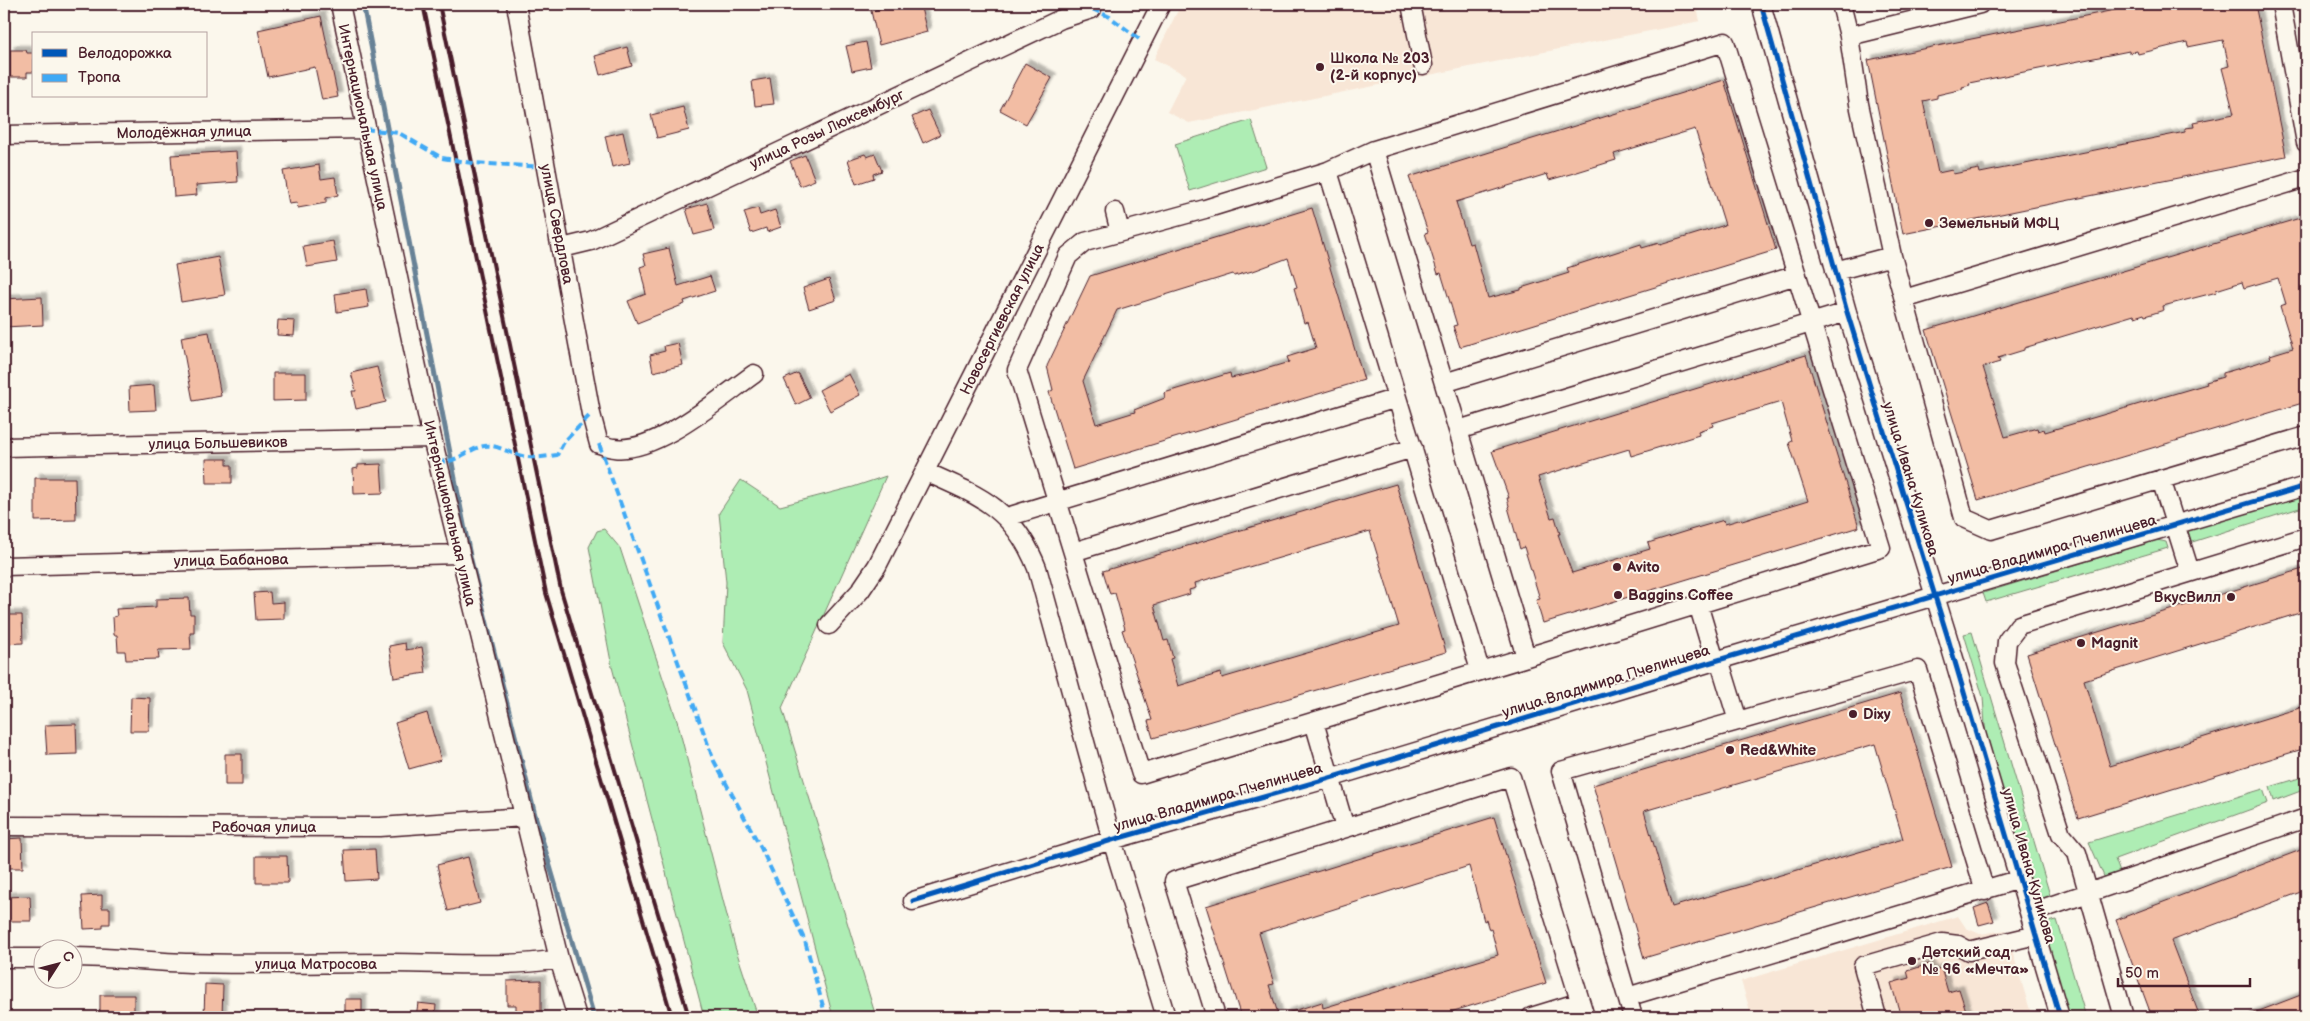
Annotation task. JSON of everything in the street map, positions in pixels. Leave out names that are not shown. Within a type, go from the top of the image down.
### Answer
[{"type":"street","name":"Интернациональная улица","points":[[340,4],[365,129],[458,554],[558,959],[577,1017]]},
{"type":"street","name":"улица Свердлова","points":[[516,4],[591,414],[599,444],[614,448],[632,447],[669,434],[754,374]]},
{"type":"street","name":"Новосергиевская улица","points":[[829,625],[860,591],[877,566],[1161,4]]},
{"type":"street","points":[[1411,4],[1423,65]]},
{"type":"street","name":"улица Ивана Куликова","points":[[1761,4],[1847,312],[1935,596],[2060,1017]]},
{"type":"street","points":[[1841,4],[1849,36],[1859,104],[1892,256],[1964,518],[1991,530],[2306,436]]},
{"type":"street","points":[[1849,36],[1980,4]]},
{"type":"street","points":[[2281,4],[2306,143]]},
{"type":"street","name":"улица Розы Люксембург","points":[[562,248],[591,241],[1061,19],[1092,9]]},
{"type":"street","points":[[1725,42],[1881,548],[1141,774],[1017,370],[1068,256],[1084,242],[1328,171],[1374,150],[1725,42]]},
{"type":"street","name":"Молодёжная улица","points":[[4,135],[365,129]]},
{"type":"street","points":[[1374,150],[1526,657]]},
{"type":"street","points":[[1328,171],[1480,670]]},
{"type":"street","points":[[1904,299],[2306,178]]},
{"type":"street","points":[[1115,212],[1120,232]]},
{"type":"street","points":[[1835,271],[1892,256]]},
{"type":"street","points":[[1444,383],[1797,275]]},
{"type":"street","points":[[1458,430],[1847,312]]},
{"type":"street","points":[[1007,517],[1397,398]]},
{"type":"street","name":"улица Большевиков","points":[[4,447],[432,438]]},
{"type":"street","points":[[1073,552],[1412,448]]},
{"type":"street","points":[[926,472],[982,498],[1007,517],[1024,541],[1037,568],[1112,840],[1166,1017]]},
{"type":"street","points":[[2161,479],[2190,572]]},
{"type":"street","name":"улица Владимира Пчелинцева","points":[[913,901],[1112,840],[1330,778],[1717,660],[2306,486]]},
{"type":"street","points":[[2124,1017],[2087,895],[2077,853],[2061,834],[2005,663],[2007,641],[2019,625],[2306,537]]},
{"type":"street","name":"улица Бабанова","points":[[4,566],[458,554]]},
{"type":"street","points":[[1698,604],[1738,721]]},
{"type":"street","points":[[1633,1017],[1561,771],[1918,670],[1985,891]]},
{"type":"street","points":[[1314,722],[1345,828]]},
{"type":"street","points":[[1216,1017],[1174,881],[1510,777],[1582,1010],[1531,1017]]},
{"type":"street","name":"Рабочая улица","points":[[4,826],[380,827],[524,817]]},
{"type":"street","points":[[2030,913],[2087,895],[2306,818]]},
{"type":"street","points":[[1627,997],[2020,880]]},
{"type":"street","points":[[1877,1017],[1862,966],[1942,943],[1958,945],[1970,951],[2036,934]]},
{"type":"street","points":[[4,958],[32,958]]},
{"type":"street","name":"улица Матросова","points":[[82,958],[283,965],[392,963],[466,965],[539,962],[558,959]]},
{"type":"shaded area","name":"Школа № 203 (2-й корпус)","points":[[1181,4],[1696,4],[1700,21],[1189,123],[1167,112],[1186,75],[1154,59]]},
{"type":"shaded area","name":"Детский сад № 96 «Мечта»","points":[[1958,916],[1966,928],[1980,934],[2006,930],[2032,1017],[1752,1017],[1741,981]]},
{"type":"green space","points":[[1251,120],[1266,167],[1190,191],[1175,144]]},
{"type":"green space","points":[[886,476],[782,708],[876,1017],[833,1017],[747,690],[723,643],[726,582],[719,513],[741,480],[780,506],[853,487]]},
{"type":"green space","points":[[2306,495],[2306,506],[2186,544],[2185,537],[2189,529]]},
{"type":"green space","points":[[604,529],[620,548],[678,724],[735,947],[758,1017],[704,1017],[612,667],[589,547],[597,531]]},
{"type":"green space","points":[[2157,540],[2166,542],[2168,548],[1986,602],[1983,593]]},
{"type":"green space","points":[[1972,632],[2052,902],[2042,905],[2034,901],[1986,739],[1983,697],[1964,634]]},
{"type":"green space","points":[[2306,776],[2306,789],[2274,801],[2270,787]]},
{"type":"green space","points":[[2263,789],[2268,803],[2115,859],[2121,875],[2106,881],[2089,842]]},
{"type":"green space","points":[[2057,920],[2086,1017],[2069,1017],[2043,930],[2047,922]]},
{"type":"building","points":[[900,4],[920,4],[927,32],[879,45],[871,11]]},
{"type":"building","points":[[2144,4],[2255,4],[2286,156],[1903,234],[1868,60]],"holes":[[[2223,40],[2229,66],[2222,68],[2234,114],[2193,122],[2194,127],[2185,128],[2185,132],[1980,173],[1979,169],[1953,174],[1952,170],[1938,173],[1923,101],[1937,98],[1937,95],[1963,89],[1962,87],[1970,85],[1969,83],[2129,51],[2129,53],[2137,51],[2138,54],[2187,42],[2188,47]]]},
{"type":"building","points":[[321,16],[338,97],[322,100],[315,67],[268,77],[258,30]]},
{"type":"building","points":[[866,42],[871,67],[852,71],[846,46]]},
{"type":"building","points":[[627,47],[632,66],[600,75],[595,56]]},
{"type":"building","points":[[10,50],[26,50],[27,53],[32,53],[32,72],[27,72],[27,77],[10,77]]},
{"type":"building","points":[[1025,63],[1052,78],[1026,124],[1000,110]]},
{"type":"building","points":[[770,78],[774,104],[755,106],[752,81]]},
{"type":"building","points":[[1724,80],[1776,250],[1460,347],[1453,326],[1457,325],[1441,273],[1438,274],[1425,233],[1428,232],[1409,177]],"holes":[[[1695,129],[1725,225],[1660,245],[1659,243],[1642,248],[1641,244],[1567,268],[1569,273],[1521,288],[1521,290],[1488,298],[1473,243],[1469,244],[1456,202],[1547,174],[1549,180],[1574,173],[1616,160],[1614,154]]]},
{"type":"building","points":[[683,107],[689,130],[657,138],[651,115]]},
{"type":"building","points":[[928,110],[940,135],[923,143],[912,117]]},
{"type":"building","points":[[623,132],[630,163],[612,167],[605,136]]},
{"type":"building","points":[[236,151],[238,182],[196,185],[197,195],[174,197],[171,155]]},
{"type":"building","points":[[865,154],[867,157],[875,154],[882,171],[873,174],[874,178],[856,184],[848,160]]},
{"type":"building","points":[[805,155],[815,180],[800,186],[790,161]]},
{"type":"building","points":[[319,165],[321,179],[335,177],[338,195],[326,198],[326,203],[298,208],[297,203],[289,204],[283,171]]},
{"type":"building","points":[[707,203],[714,230],[694,235],[686,209]]},
{"type":"building","points":[[758,208],[760,215],[775,210],[781,227],[767,232],[766,228],[751,233],[744,212]]},
{"type":"building","points":[[1312,208],[1364,380],[1073,469],[1049,392],[1053,390],[1047,366],[1090,276]],"holes":[[[1288,258],[1297,287],[1294,288],[1304,323],[1308,322],[1316,348],[1287,357],[1289,362],[1249,374],[1231,378],[1230,373],[1164,393],[1165,398],[1134,410],[1135,412],[1096,424],[1083,381],[1117,310],[1233,274],[1234,276],[1256,270]]]},
{"type":"building","points":[[2300,218],[2306,237],[2306,402],[1978,500],[1926,330]],"holes":[[[2278,278],[2286,304],[2280,306],[2293,348],[2270,355],[2271,358],[2223,373],[2223,377],[2206,382],[2207,384],[2045,432],[2044,429],[2038,431],[2037,428],[2005,437],[1983,367],[2000,362],[1998,358],[2024,350],[2024,348],[2134,315],[2135,317],[2144,314],[2145,316],[2164,310],[2163,306],[2217,292],[2216,290],[2242,282],[2244,288]]]},
{"type":"building","points":[[333,241],[337,262],[307,267],[303,246]]},
{"type":"building","points":[[669,248],[678,286],[710,276],[715,291],[684,301],[685,304],[637,323],[628,301],[646,294],[640,267],[646,265],[643,254]]},
{"type":"building","points":[[218,257],[225,295],[181,302],[175,265]]},
{"type":"building","points":[[829,279],[836,300],[809,309],[803,288]]},
{"type":"building","points":[[366,289],[369,307],[337,312],[335,294]]},
{"type":"building","points":[[42,297],[43,325],[4,327],[4,299]]},
{"type":"building","points":[[278,320],[295,321],[294,336],[277,335]]},
{"type":"building","points":[[209,332],[221,396],[193,401],[181,337]]},
{"type":"building","points":[[678,343],[683,365],[653,372],[650,355],[665,351],[664,346]]},
{"type":"building","points":[[1806,355],[1859,527],[1543,623],[1536,600],[1540,599],[1524,547],[1520,549],[1508,507],[1507,498],[1509,498],[1492,451]],"holes":[[[1781,402],[1792,441],[1789,443],[1808,501],[1742,521],[1742,519],[1725,524],[1724,520],[1690,530],[1648,543],[1650,549],[1572,573],[1558,534],[1560,534],[1555,517],[1551,518],[1538,477],[1629,449],[1631,456],[1657,448],[1699,435],[1698,431],[1713,426],[1712,423]]]},
{"type":"building","points":[[377,367],[386,402],[356,409],[352,391],[356,391],[351,373]]},
{"type":"building","points":[[273,373],[306,373],[306,400],[273,401]]},
{"type":"building","points":[[798,373],[810,398],[796,405],[784,379]]},
{"type":"building","points":[[849,374],[860,395],[830,411],[819,390]]},
{"type":"building","points":[[154,385],[156,410],[130,411],[129,387]]},
{"type":"building","points":[[206,459],[227,459],[227,465],[232,465],[232,483],[207,483]]},
{"type":"building","points":[[381,464],[383,493],[354,494],[353,469],[358,468],[358,465]]},
{"type":"building","points":[[35,478],[75,478],[76,520],[35,521]]},
{"type":"building","points":[[1396,484],[1446,652],[1153,738],[1148,721],[1152,720],[1122,630],[1125,629],[1115,593],[1110,594],[1103,571]],"holes":[[[1370,531],[1399,626],[1222,678],[1221,673],[1178,686],[1170,659],[1173,658],[1168,640],[1164,641],[1154,605],[1190,594],[1189,590],[1196,588],[1195,583]]]},
{"type":"building","points":[[2306,568],[2306,611],[2084,680],[2110,766],[2306,706],[2306,748],[2078,818],[2027,654]]},
{"type":"building","points":[[270,592],[271,603],[284,602],[284,619],[256,620],[254,593]]},
{"type":"building","points":[[189,598],[190,614],[194,614],[194,633],[190,633],[191,649],[158,650],[159,659],[126,660],[125,651],[118,651],[117,635],[114,635],[113,617],[117,616],[116,609],[156,607],[156,599]]},
{"type":"building","points":[[4,615],[22,615],[23,643],[4,644]]},
{"type":"building","points":[[405,643],[406,650],[422,647],[426,673],[394,678],[389,646]]},
{"type":"building","points":[[1900,693],[1952,867],[1644,958],[1593,785]],"holes":[[[1875,744],[1903,839],[1672,907],[1644,811]]]},
{"type":"building","points":[[131,697],[150,698],[149,731],[130,731]]},
{"type":"building","points":[[427,713],[441,760],[409,769],[395,723]]},
{"type":"building","points":[[76,724],[77,754],[47,755],[45,725]]},
{"type":"building","points":[[225,754],[242,754],[242,785],[225,785]]},
{"type":"building","points":[[1494,817],[1546,983],[1434,1017],[1285,1017],[1284,1014],[1322,1002],[1323,1008],[1498,955],[1491,929],[1489,930],[1486,920],[1484,921],[1469,866],[1259,933],[1274,984],[1269,985],[1279,1017],[1241,1017],[1206,906]]},
{"type":"building","points":[[22,838],[23,868],[4,868],[4,839]]},
{"type":"building","points":[[2306,848],[2306,890],[2171,941],[2200,1017],[2152,1017],[2116,920]]},
{"type":"building","points":[[375,849],[377,879],[346,881],[344,850]]},
{"type":"building","points":[[256,856],[287,856],[288,883],[256,883]]},
{"type":"building","points":[[468,857],[480,903],[448,911],[437,865]]},
{"type":"building","points":[[102,895],[102,908],[110,908],[110,924],[103,924],[103,928],[84,929],[82,896]]},
{"type":"building","points":[[30,896],[31,921],[6,921],[6,897]]},
{"type":"building","points":[[1988,903],[1994,921],[1979,925],[1974,908]]},
{"type":"building","points":[[1929,964],[1932,971],[1941,968],[1948,992],[1959,989],[1968,1017],[1901,1017],[1891,983],[1909,978],[1907,971]]},
{"type":"building","points":[[541,980],[541,1017],[516,1017],[516,1005],[507,1005],[507,981]]},
{"type":"building","points":[[205,984],[223,985],[222,1017],[204,1017]]},
{"type":"building","points":[[2306,993],[2306,1017],[2246,1017],[2246,1016]]},
{"type":"building","points":[[100,995],[134,995],[134,1017],[100,1017]]},
{"type":"building","points":[[345,999],[362,999],[362,1017],[345,1017]]},
{"type":"building","points":[[418,1003],[436,1005],[435,1017],[416,1017]]},
{"type":"waterway","points":[[363,4],[470,556],[535,815],[594,1017]]},
{"type":"railway","points":[[423,4],[546,593],[672,1017]]},
{"type":"railway","points":[[439,4],[561,590],[689,1017]]},
{"type":"marked path","points":[[1092,9],[1110,17],[1142,41]]},
{"type":"marked path","points":[[365,129],[399,133],[442,158],[472,163],[545,167]]},
{"type":"marked path","points":[[437,460],[449,461],[484,446],[497,447],[528,457],[557,455],[564,442],[591,414]]},
{"type":"marked path","points":[[599,444],[714,761],[761,848],[805,941],[826,1017]]},
{"type":"cycle path","points":[[1761,4],[1847,312],[1947,635],[2060,1017]]},
{"type":"cycle path","points":[[913,901],[1112,840],[1330,778],[1715,661],[2306,486]]},
{"type":"place","name":"Школа № 203 (2-й корпус)","points":[[1320,67]]},
{"type":"place","name":"Земельный МФЦ","points":[[1929,223]]},
{"type":"place","name":"Avito","points":[[1617,567]]},
{"type":"place","name":"Baggins Coffee","points":[[1618,595]]},
{"type":"place","name":"ВкусВилл","points":[[2231,597]]},
{"type":"place","name":"Magnit","points":[[2081,643]]},
{"type":"place","name":"Dixy","points":[[1853,714]]},
{"type":"place","name":"Red&White","points":[[1730,750]]},
{"type":"place","name":"Детский сад № 96 «Мечта»","points":[[1912,961]]}]
